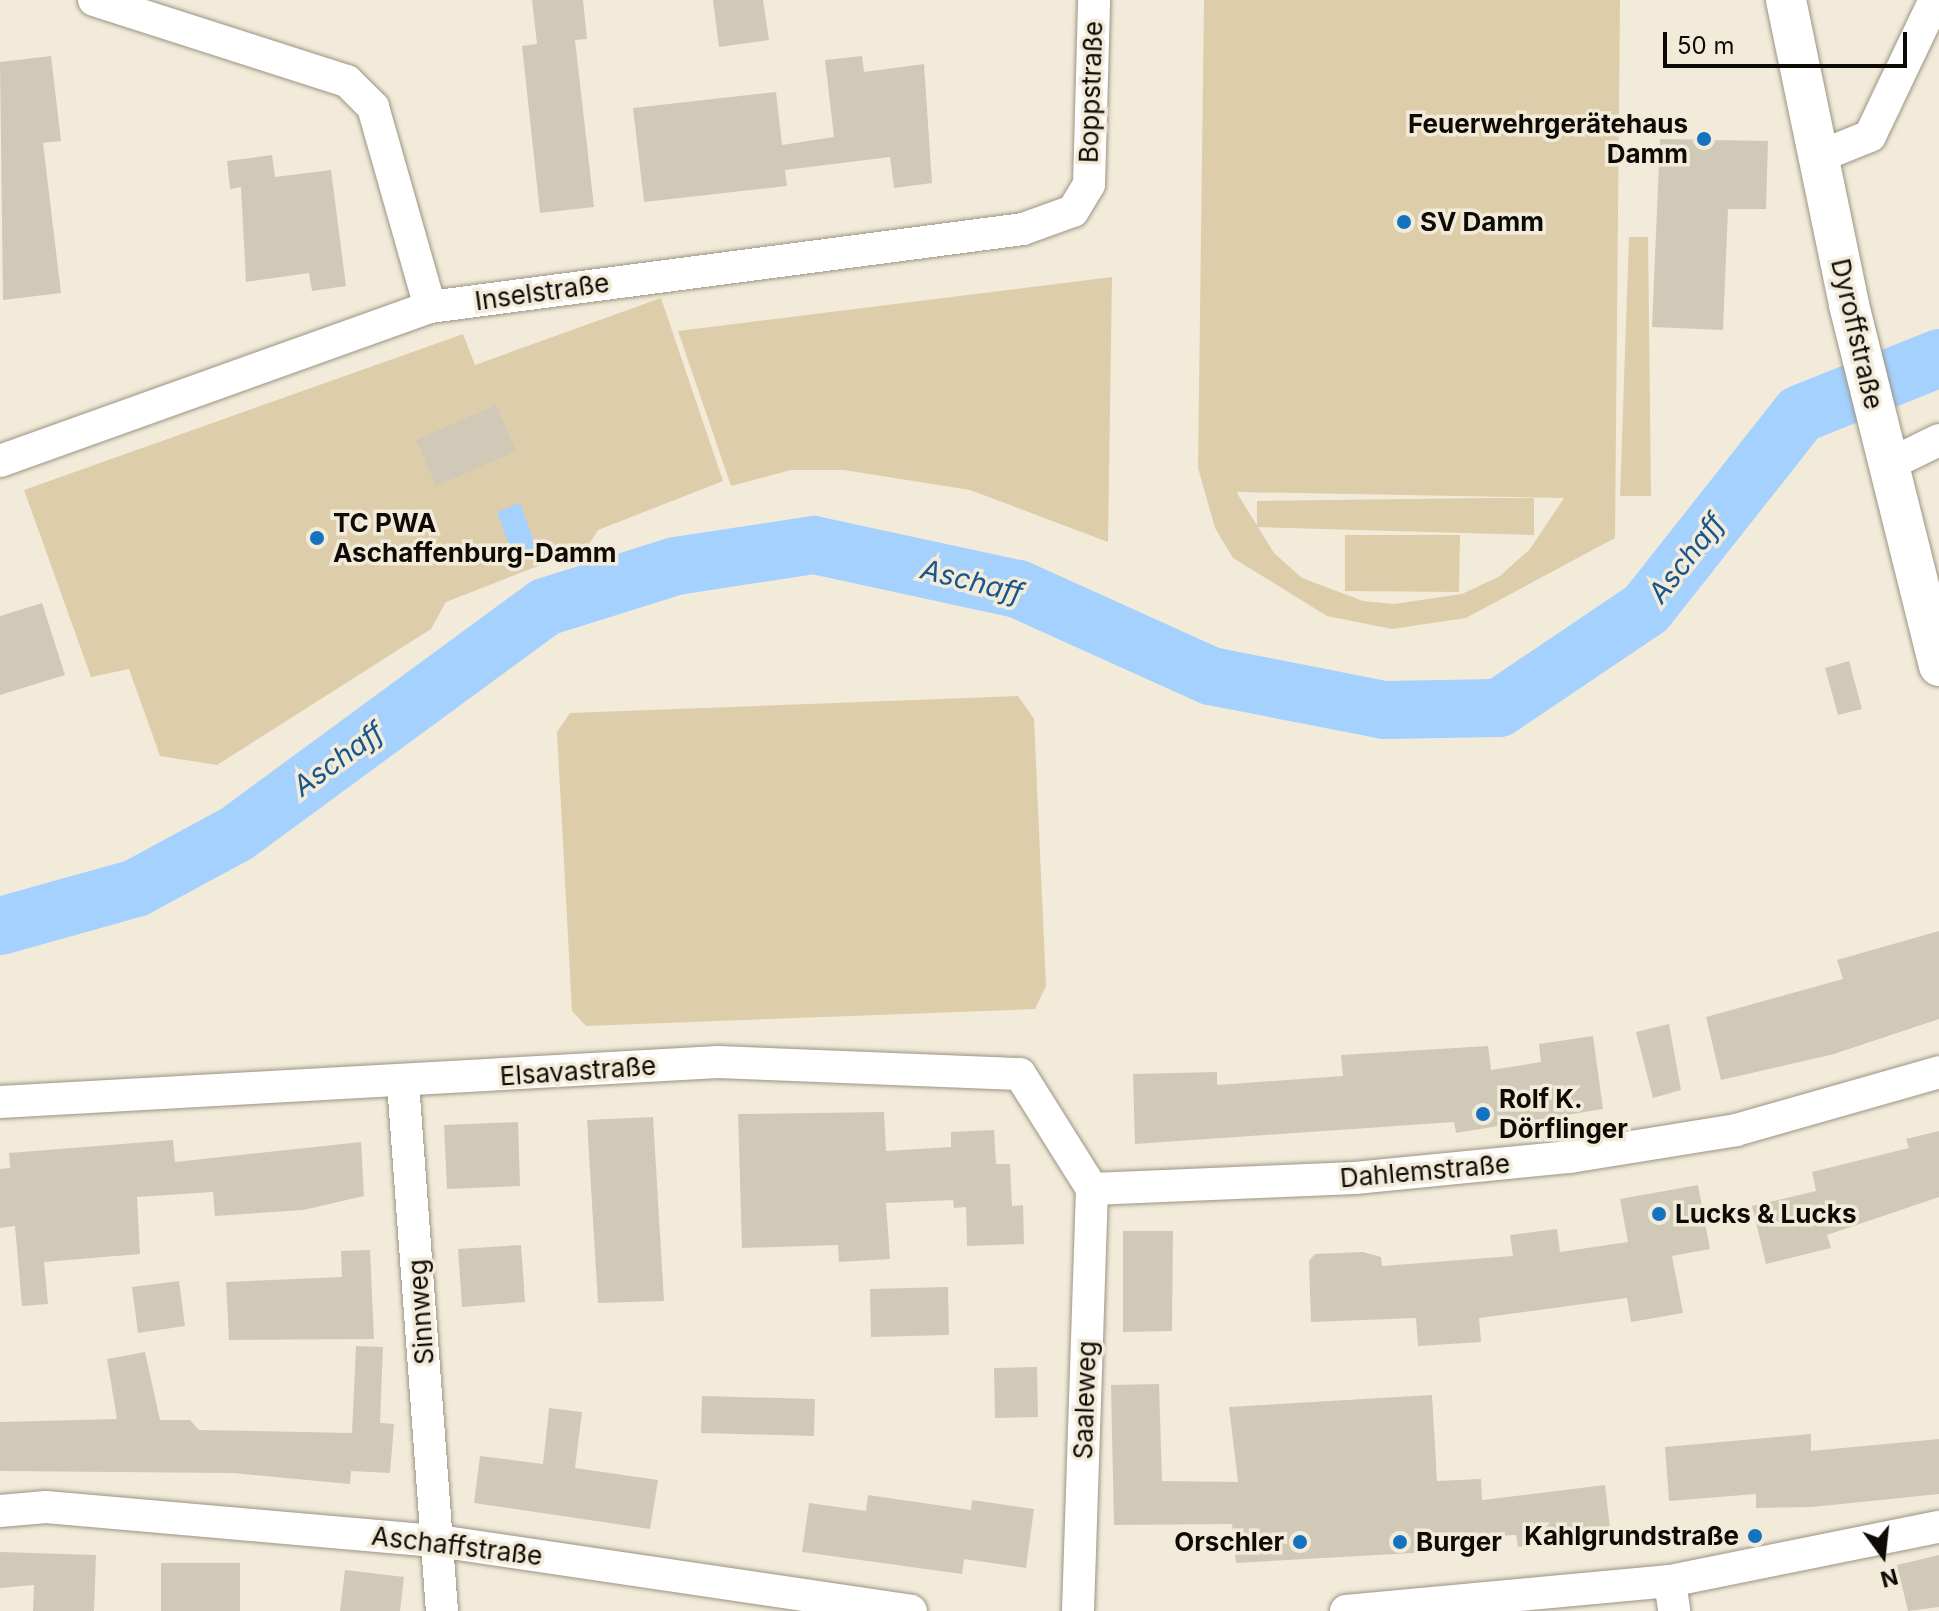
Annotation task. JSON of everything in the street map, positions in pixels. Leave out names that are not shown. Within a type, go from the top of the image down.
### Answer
[{"type":"main road","name":"Dyroffstraße","points":[[1786,0],[1858,344],[1939,666]]},
{"type":"street","points":[[94,0],[347,81],[373,107],[430,307]]},
{"type":"street","name":"Boppstraße","points":[[1089,184],[1094,0]]},
{"type":"street","points":[[1818,157],[1870,136],[1935,0]]},
{"type":"street","name":"Inselstraße","points":[[0,461],[430,307],[1023,229],[1073,211],[1089,184]]},
{"type":"street","points":[[1884,449],[1939,440]]},
{"type":"street","name":"Elsavastraße","points":[[0,1102],[403,1083],[718,1062],[1020,1074],[1092,1189]]},
{"type":"street","name":"Dahlemstraße","points":[[1092,1189],[1355,1178],[1570,1157],[1736,1130],[1939,1072]]},
{"type":"street","name":"Sinnweg","points":[[403,1083],[442,1611]]},
{"type":"street","name":"Saaleweg","points":[[1078,1611],[1092,1189]]},
{"type":"street","name":"Aschaffstraße","points":[[0,1511],[46,1507],[438,1541],[911,1611]]},
{"type":"street","points":[[1346,1611],[1672,1596],[1939,1527]]},
{"type":"shaded area","name":"SV Damm","points":[[1204,0],[1620,0],[1615,538],[1466,618],[1392,629],[1327,616],[1233,558],[1215,528],[1198,468]],"holes":[[[1238,492],[1564,498],[1530,549],[1500,576],[1462,594],[1394,604],[1363,601],[1302,578],[1274,553]]]},
{"type":"shaded area","points":[[1629,237],[1648,237],[1651,496],[1620,496]]},
{"type":"shaded area","points":[[1112,277],[1108,542],[970,490],[844,470],[791,470],[731,486],[678,331]]},
{"type":"shaded area","name":"TC PWA Aschaffenburg-Damm","points":[[661,298],[723,481],[598,530],[587,547],[446,602],[431,629],[217,765],[160,756],[129,669],[91,677],[24,490],[463,334],[475,365]]},
{"type":"shaded area","points":[[1534,498],[1534,535],[1257,527],[1257,501]]},
{"type":"shaded area","points":[[1345,535],[1460,535],[1459,592],[1345,591]]},
{"type":"shaded area","points":[[1018,696],[1034,719],[1046,986],[1035,1009],[586,1026],[572,1011],[557,732],[570,713]]},
{"type":"water","points":[[520,503],[537,550],[514,558],[497,512]]},
{"type":"building","points":[[532,0],[583,0],[587,39],[575,40],[594,207],[540,213],[522,46],[537,44]]},
{"type":"building","points":[[713,0],[763,0],[769,40],[719,47]]},
{"type":"building","points":[[51,56],[61,141],[43,143],[61,293],[3,300],[0,62]]},
{"type":"building","points":[[862,56],[864,72],[924,64],[932,183],[894,188],[890,157],[785,170],[787,186],[644,202],[633,108],[776,92],[782,145],[834,137],[825,60]]},
{"type":"building","points":[[1660,139],[1768,141],[1766,209],[1728,209],[1723,330],[1652,327]]},
{"type":"building","points":[[272,155],[275,177],[331,170],[346,286],[312,291],[309,273],[246,282],[241,187],[230,189],[227,161]]},
{"type":"building","points":[[496,405],[516,451],[436,486],[416,440]]},
{"type":"building","points":[[42,603],[65,675],[0,695],[0,616]]},
{"type":"building","points":[[1849,661],[1862,709],[1838,715],[1825,668]]},
{"type":"building","points":[[1939,931],[1939,1019],[1834,1054],[1721,1080],[1706,1017],[1843,979],[1837,960]]},
{"type":"building","points":[[1669,1024],[1681,1090],[1653,1098],[1636,1032]]},
{"type":"building","points":[[1593,1036],[1603,1109],[1456,1133],[1454,1122],[1135,1144],[1133,1074],[1217,1072],[1217,1085],[1343,1076],[1341,1055],[1488,1046],[1491,1070],[1541,1062],[1539,1044]]},
{"type":"building","points":[[884,1112],[886,1151],[951,1147],[951,1132],[994,1130],[996,1164],[1010,1164],[1012,1206],[1023,1205],[1024,1244],[967,1246],[966,1207],[954,1208],[953,1200],[886,1203],[890,1259],[839,1262],[838,1245],[742,1248],[738,1114]]},
{"type":"building","points":[[653,1117],[664,1301],[598,1303],[587,1120]]},
{"type":"building","points":[[518,1122],[520,1186],[447,1189],[444,1125]]},
{"type":"building","points":[[1939,1131],[1939,1197],[1827,1235],[1831,1248],[1766,1264],[1752,1206],[1816,1191],[1812,1172],[1909,1148],[1906,1139]]},
{"type":"building","points":[[173,1140],[175,1162],[361,1142],[364,1196],[303,1210],[215,1216],[213,1192],[137,1197],[140,1254],[44,1262],[48,1304],[22,1306],[15,1226],[0,1228],[0,1169],[10,1168],[9,1153]]},
{"type":"building","points":[[1698,1185],[1710,1249],[1672,1256],[1683,1313],[1631,1322],[1627,1298],[1479,1318],[1481,1342],[1418,1346],[1416,1318],[1311,1322],[1309,1261],[1315,1254],[1363,1252],[1381,1257],[1382,1266],[1513,1256],[1510,1235],[1557,1229],[1560,1252],[1628,1242],[1620,1199]]},
{"type":"building","points":[[1123,1231],[1173,1231],[1172,1331],[1123,1332]]},
{"type":"building","points":[[521,1245],[525,1302],[462,1307],[458,1249]]},
{"type":"building","points":[[370,1250],[374,1339],[229,1340],[226,1282],[342,1277],[341,1251]]},
{"type":"building","points":[[179,1281],[185,1326],[138,1333],[132,1287]]},
{"type":"building","points":[[948,1287],[949,1335],[871,1337],[870,1289]]},
{"type":"building","points":[[356,1346],[383,1347],[380,1423],[394,1424],[390,1473],[351,1471],[350,1484],[233,1473],[0,1471],[0,1422],[117,1419],[107,1359],[145,1352],[160,1420],[190,1420],[199,1430],[352,1433]]},
{"type":"building","points":[[1037,1367],[1038,1417],[995,1418],[994,1368]]},
{"type":"building","points":[[1159,1384],[1162,1481],[1238,1482],[1229,1407],[1432,1395],[1437,1481],[1481,1479],[1482,1500],[1605,1485],[1611,1536],[1518,1547],[1516,1535],[1431,1539],[1431,1552],[1236,1563],[1232,1524],[1114,1525],[1111,1385]]},
{"type":"building","points":[[702,1396],[815,1399],[814,1436],[701,1433]]},
{"type":"building","points":[[549,1408],[582,1412],[575,1468],[658,1480],[650,1529],[474,1503],[480,1456],[543,1464]]},
{"type":"building","points":[[1811,1434],[1811,1451],[1939,1439],[1939,1494],[1812,1507],[1756,1508],[1756,1494],[1669,1501],[1665,1447]]},
{"type":"building","points":[[868,1495],[971,1510],[972,1500],[1034,1509],[1026,1568],[964,1559],[962,1574],[802,1552],[809,1503],[866,1511]]},
{"type":"building","points":[[0,1552],[96,1555],[94,1611],[33,1611],[34,1585],[0,1588]]},
{"type":"building","points":[[1939,1555],[1939,1607],[1908,1611],[1897,1565]]},
{"type":"building","points":[[161,1563],[240,1563],[240,1611],[161,1611]]},
{"type":"building","points":[[345,1570],[404,1577],[400,1611],[340,1611]]},
{"type":"waterway","name":"Aschaff","points":[[0,926],[136,888],[236,834],[545,607],[676,566],[814,545],[1018,589],[1211,676],[1384,710],[1499,708],[1646,609],[1800,414],[1939,358]]},
{"type":"place","name":"Feuerwehrgerätehaus Damm","points":[[1704,139]]},
{"type":"place","name":"SV Damm","points":[[1404,222]]},
{"type":"place","name":"TC PWA Aschaffenburg-Damm","points":[[317,538]]},
{"type":"place","name":"Rolf K. Dörflinger","points":[[1483,1114]]},
{"type":"place","name":"Lucks & Lucks","points":[[1659,1214]]},
{"type":"place","name":"Kahlgrundstraße","points":[[1755,1536]]},
{"type":"place","name":"Orschler","points":[[1300,1542]]},
{"type":"place","name":"Burger","points":[[1400,1542]]}]
